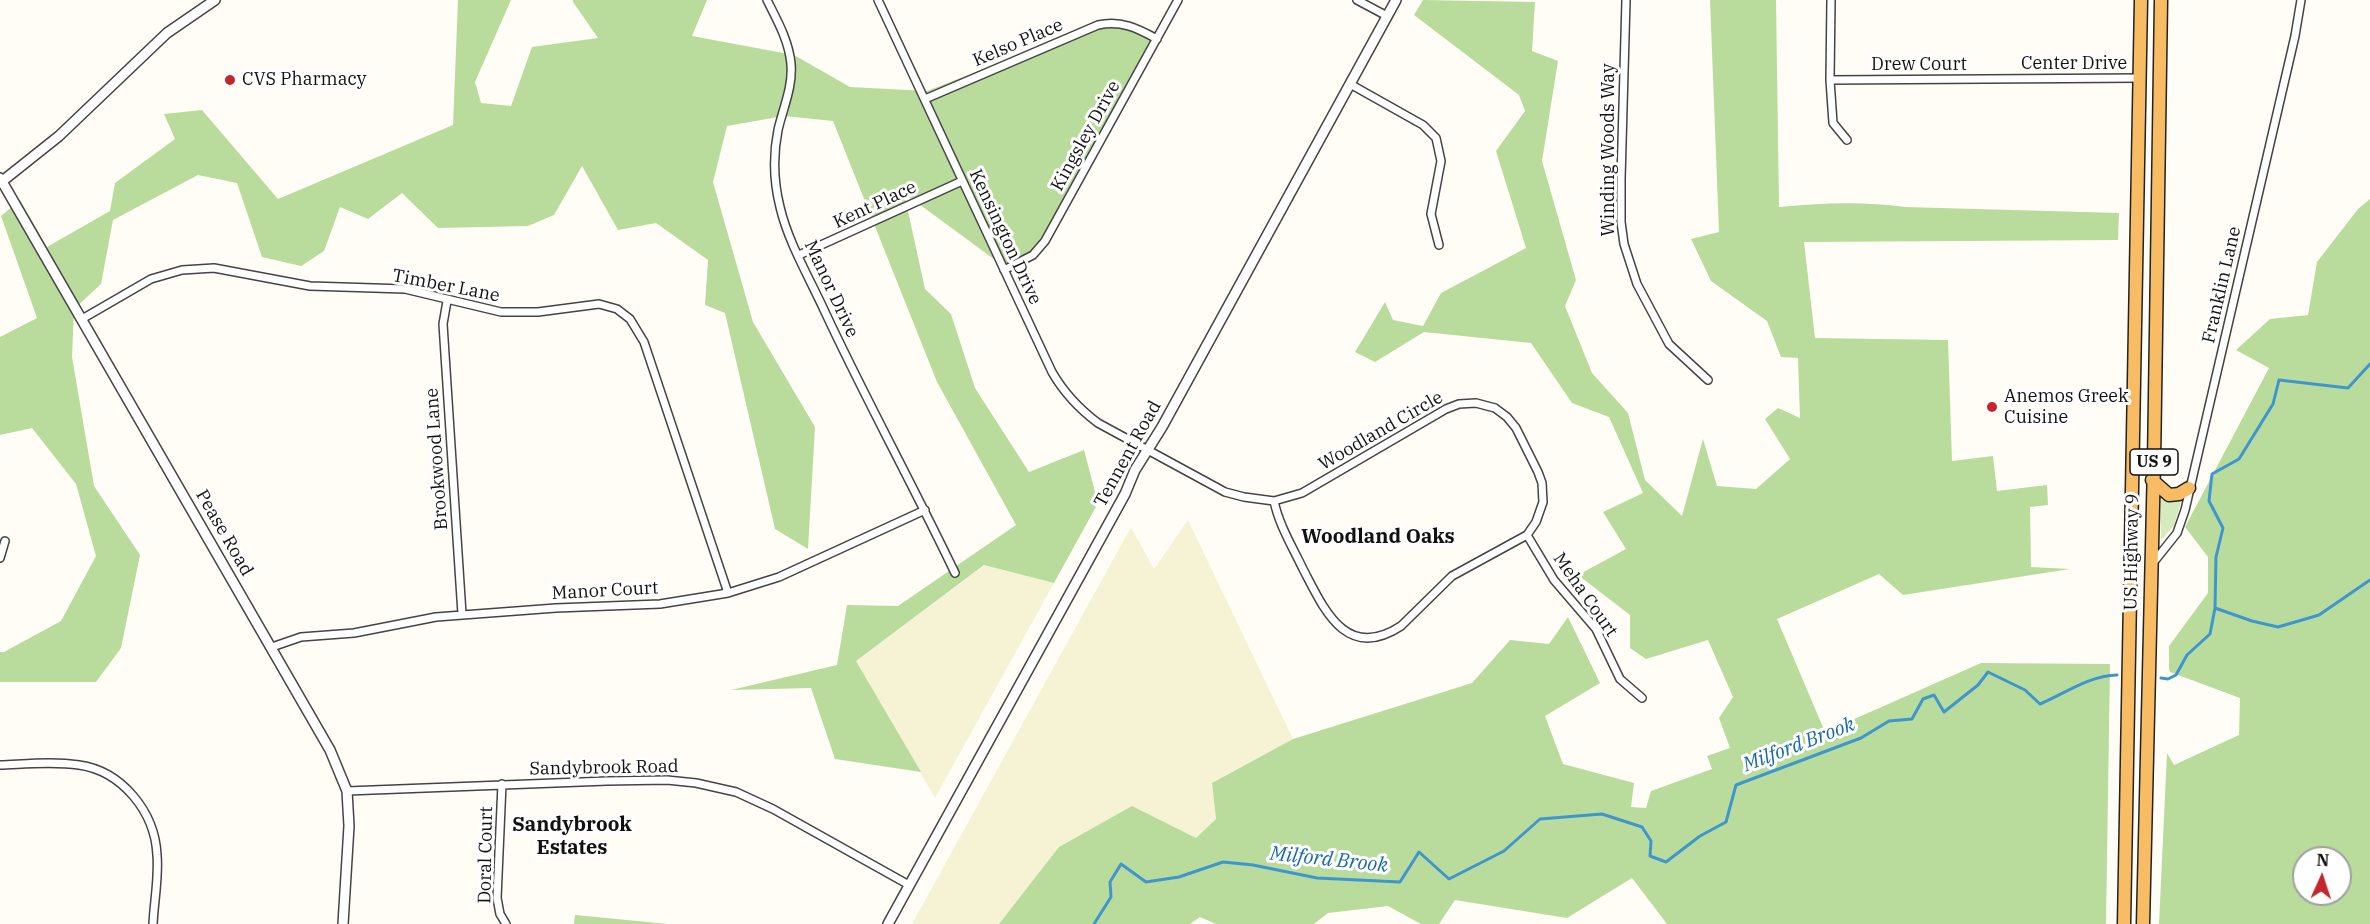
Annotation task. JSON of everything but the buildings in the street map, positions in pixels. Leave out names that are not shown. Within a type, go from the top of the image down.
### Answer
[{"type":"highway","name":"US Highway 9","points":[[2124,924],[2141,0]]},
{"type":"highway","name":"US Highway 9","points":[[2143,924],[2160,0]]},
{"type":"highway","points":[[2152,480],[2169,495],[2179,494],[2189,488]]},
{"type":"street","points":[[1,181],[59,136],[167,33],[214,0]]},
{"type":"street","name":"Manor Drive","points":[[767,0],[782,33],[791,63],[789,86],[778,132],[775,170],[780,208],[799,255],[863,392],[925,510],[955,573]]},
{"type":"street","name":"Kensington Drive","points":[[878,0],[1052,372],[1063,390],[1085,413],[1148,450]]},
{"type":"street","name":"Kingsley Drive","points":[[1004,270],[1033,255],[1045,241],[1178,0]]},
{"type":"street","points":[[1357,0],[1387,16]]},
{"type":"street","name":"Tennent Road","points":[[888,924],[1396,0]]},
{"type":"street","name":"Winding Woods Way","points":[[1626,0],[1621,179],[1621,222],[1624,244],[1637,284],[1669,344],[1708,380]]},
{"type":"street","points":[[1831,0],[1830,80],[1833,123],[1847,140]]},
{"type":"street","name":"Franklin Lane","points":[[2150,568],[2179,528],[2295,36],[2301,0]]},
{"type":"street","name":"Kelso Place","points":[[925,99],[1098,26],[1116,23],[1128,25],[1157,39]]},
{"type":"street","name":"Center Drive","points":[[2008,79],[2140,78]]},
{"type":"street","name":"Drew Court","points":[[1830,80],[2008,79]]},
{"type":"street","points":[[1350,84],[1423,125],[1436,138],[1441,160],[1431,214],[1439,244]]},
{"type":"street","name":"Pease Road","points":[[1,181],[330,750],[347,791],[349,826],[343,924]]},
{"type":"street","name":"Kent Place","points":[[799,255],[962,181]]},
{"type":"street","name":"Timber Lane","points":[[82,319],[151,279],[169,272],[194,268],[234,270],[310,285],[405,290],[490,311],[538,312],[599,304],[617,309],[630,318],[644,342],[728,593]]},
{"type":"street","name":"Brookwood Lane","points":[[447,301],[443,324],[462,614]]},
{"type":"street","name":"Woodland Circle","points":[[1148,450],[1225,492],[1274,501],[1314,487],[1446,410],[1459,404],[1476,403],[1495,408],[1507,417],[1516,428],[1538,472],[1542,483],[1543,502],[1536,522],[1527,536]]},
{"type":"street","points":[[1274,501],[1278,519],[1325,610],[1340,628],[1364,637],[1381,636],[1392,632],[1406,622],[1452,576],[1527,536]]},
{"type":"street","name":"Manor Court","points":[[272,647],[301,637],[354,633],[420,619],[462,614],[660,604],[728,593],[778,577],[925,510]]},
{"type":"street","name":"Meha Court","points":[[1527,536],[1554,580],[1596,629],[1620,679],[1642,698]]},
{"type":"street","points":[[0,558],[5,540]]},
{"type":"street","points":[[0,765],[81,765],[109,775],[131,792],[151,822],[157,854],[153,924]]},
{"type":"street","name":"Sandybrook Road","points":[[347,791],[667,780],[724,788],[773,809],[909,885]]},
{"type":"street","name":"Doral Court","points":[[502,784],[497,898],[500,914],[506,924]]},
{"type":"shaded area","points":[[1188,520],[1293,739],[1212,783],[1216,819],[1196,838],[1028,888],[999,924],[912,924],[1131,527],[1154,569]]},
{"type":"shaded area","points":[[985,565],[1054,583],[935,798],[856,661]]},
{"type":"green space","points":[[458,0],[511,0],[475,82],[481,103],[511,106],[532,47],[598,38],[573,0],[707,0],[692,36],[794,55],[850,87],[927,91],[1109,20],[1160,33],[1031,256],[1006,268],[904,193],[925,289],[951,314],[975,388],[1029,472],[1084,450],[1098,503],[1054,583],[984,565],[856,661],[921,772],[835,759],[811,688],[731,690],[837,665],[847,605],[898,606],[1016,525],[937,382],[833,121],[784,116],[727,126],[713,182],[753,322],[815,427],[808,549],[775,529],[725,313],[705,305],[708,260],[656,223],[618,230],[582,166],[554,215],[528,226],[438,228],[402,193],[368,219],[340,207],[324,251],[301,266],[262,257],[237,183],[198,175],[113,220],[101,284],[74,309],[72,357],[94,486],[140,555],[121,648],[96,682],[0,682],[0,652],[4,652],[61,621],[96,556],[76,484],[32,428],[0,435],[0,337],[37,318],[1,216],[20,200],[47,247],[110,211],[115,183],[175,139],[164,114],[202,110],[278,199],[453,125]]},
{"type":"green space","points":[[1423,0],[1535,2],[1532,51],[1558,61],[1542,161],[1576,280],[1565,306],[1592,373],[1628,413],[1645,480],[1682,516],[1703,439],[1717,486],[1756,489],[1790,459],[1765,419],[1778,408],[1800,418],[1798,358],[1781,357],[1767,321],[1711,281],[1691,239],[1719,232],[1710,0],[1776,0],[1779,207],[1858,203],[1905,207],[2119,213],[2118,240],[1804,242],[1815,338],[1948,340],[1952,461],[1993,456],[1997,491],[2047,485],[2048,505],[2030,507],[2031,567],[2070,569],[1903,595],[1879,574],[1777,619],[1825,732],[1981,663],[2110,664],[2106,924],[1667,924],[1632,878],[1567,918],[1455,900],[1439,924],[1421,924],[1388,906],[1328,913],[1314,924],[1216,924],[1200,917],[1190,924],[999,924],[1059,847],[1132,806],[1196,838],[1216,819],[1212,783],[1293,739],[1472,683],[1510,640],[1549,644],[1568,617],[1600,683],[1545,716],[1563,764],[1634,783],[1631,807],[1646,808],[1651,791],[1712,769],[1707,756],[1730,748],[1719,718],[1733,697],[1708,640],[1646,659],[1630,648],[1630,615],[1578,575],[1626,549],[1603,512],[1643,493],[1609,417],[1572,403],[1531,343],[1424,332],[1375,362],[1355,352],[1385,302],[1393,320],[1423,326],[1441,293],[1526,248],[1496,151],[1525,111],[1519,95],[1414,15]]},
{"type":"green space","points":[[2370,199],[2370,924],[2159,924],[2167,753],[2174,765],[2239,735],[2240,698],[2170,672],[2169,669],[2169,646],[2208,593],[2208,557],[2185,527],[2269,368],[2236,350],[2270,319],[2308,315],[2317,262],[2358,209]]},
{"type":"green space","points":[[2160,495],[2182,498],[2174,526],[2161,540]]},
{"type":"green space","points":[[575,915],[668,924],[574,924]]},
{"type":"waterway","name":"Milford Brook","points":[[2161,678],[2168,679],[2176,675],[2187,655],[2210,634],[2215,608],[2216,557],[2223,528],[2209,501],[2212,474],[2239,459],[2273,404],[2279,380],[2348,388],[2370,364]]},
{"type":"waterway","points":[[2215,608],[2278,627],[2319,615],[2370,580]]},
{"type":"waterway","name":"Milford Brook","points":[[1094,924],[1111,897],[1110,882],[1121,864],[1146,882],[1179,877],[1223,862],[1253,865],[1317,878],[1400,882],[1419,852],[1449,879],[1504,851],[1540,819],[1602,814],[1642,827],[1651,841],[1650,856],[1666,862],[1700,836],[1726,822],[1736,785],[1861,738],[1889,721],[1912,719],[1923,699],[1934,695],[1944,712],[1978,685],[1988,672],[2025,690],[2040,704],[2096,678],[2117,675]]},
{"type":"place","name":"CVS Pharmacy","points":[[230,80]]},
{"type":"place","name":"Anemos Greek Cuisine","points":[[1992,407]]},
{"type":"district","name":"Woodland Oaks","points":[[1378,537]]},
{"type":"district","name":"Sandybrook Estates","points":[[572,836]]}]
